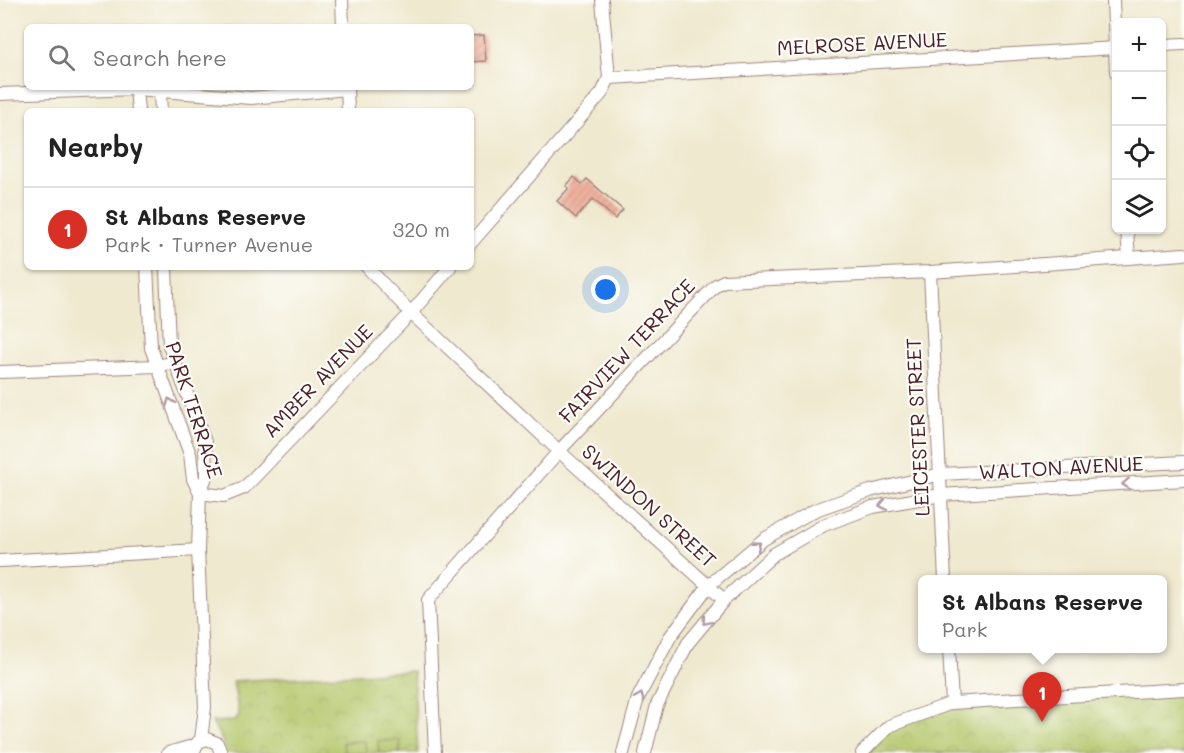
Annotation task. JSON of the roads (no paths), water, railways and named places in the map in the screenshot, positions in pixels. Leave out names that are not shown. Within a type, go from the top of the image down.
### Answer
[{"type":"street","points":[[342,0],[343,24]]},
{"type":"street","points":[[474,240],[602,93],[609,78],[602,0]]},
{"type":"street","points":[[1113,0],[1114,18]]},
{"type":"street","points":[[1166,45],[1184,44]]},
{"type":"street","name":"MELROSE AVENUE","points":[[609,78],[1112,49]]},
{"type":"street","points":[[0,94],[109,90]]},
{"type":"street","points":[[136,90],[138,108]]},
{"type":"street","points":[[144,90],[251,98],[328,90]]},
{"type":"street","points":[[347,90],[348,108]]},
{"type":"street","points":[[160,92],[160,108]]},
{"type":"street","points":[[1127,234],[1129,258]]},
{"type":"street","name":"FAIRVIEW TERRACE","points":[[435,753],[428,600],[559,452],[716,285],[724,281],[930,272],[1184,255]]},
{"type":"street","name":"PARK TERRACE","points":[[147,270],[151,348],[190,454],[193,479],[200,494]]},
{"type":"street","name":"PARK TERRACE","points":[[166,270],[169,346],[206,442],[206,477],[200,494],[198,550],[206,707],[201,745]]},
{"type":"street","name":"SWINDON STREET","points":[[370,270],[559,452],[724,600]]},
{"type":"street","name":"AMBER AVENUE","points":[[200,494],[224,496],[244,488],[411,312],[447,270]]},
{"type":"street","name":"LEICESTER STREET","points":[[930,272],[945,575]]},
{"type":"street","points":[[0,372],[157,366],[175,362]]},
{"type":"street","name":"WALTON AVENUE","points":[[623,753],[638,698],[670,637],[709,585],[764,539],[814,510],[870,491],[941,474],[1184,462]]},
{"type":"street","name":"WALTON AVENUE","points":[[645,753],[657,705],[688,643],[724,600],[774,554],[824,525],[873,507],[940,495],[1184,480]]},
{"type":"street","points":[[0,561],[198,550]]},
{"type":"street","points":[[949,653],[952,703]]},
{"type":"street","points":[[862,753],[890,726],[952,703],[1184,689]]},
{"type":"street","points":[[168,753],[201,745],[220,747],[221,753]]},
{"type":"place","name":"St Albans Reserve","points":[[1042,722]]}]
